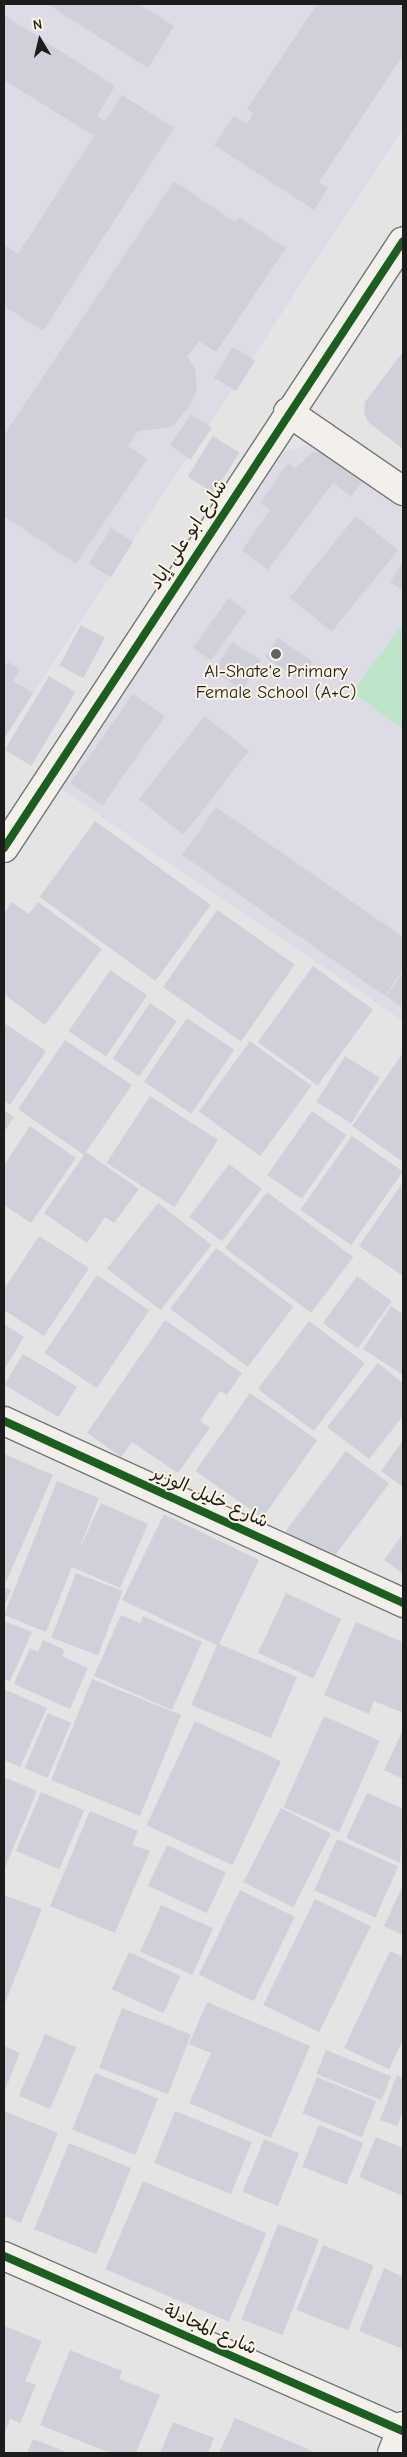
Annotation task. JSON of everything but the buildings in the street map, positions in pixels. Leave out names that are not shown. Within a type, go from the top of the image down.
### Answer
[{"type":"street","name":"شارع ابو على إياد","points":[[4,848],[288,412],[403,241]]},
{"type":"street","points":[[288,412],[403,491]]},
{"type":"street","name":"شارع خليل الوزير","points":[[4,1421],[403,1603]]},
{"type":"street","name":"شارع المجادلة","points":[[4,2256],[400,2435]]},
{"type":"shaded area","points":[[4,4],[403,4],[403,128],[4,738]]},
{"type":"shaded area","name":"Al-Shate'e Primary Female School (A+C)","points":[[326,440],[403,498],[403,1021],[60,789],[283,452]]},
{"type":"green space","points":[[402,625],[403,627],[403,729],[352,692]]},
{"type":"cycle path","points":[[4,848],[403,241]]},
{"type":"cycle path","points":[[4,1421],[403,1603]]},
{"type":"cycle path","points":[[4,2256],[403,2431]]},
{"type":"place","name":"Al-Shate'e Primary Female School (A+C)","points":[[276,654]]}]
